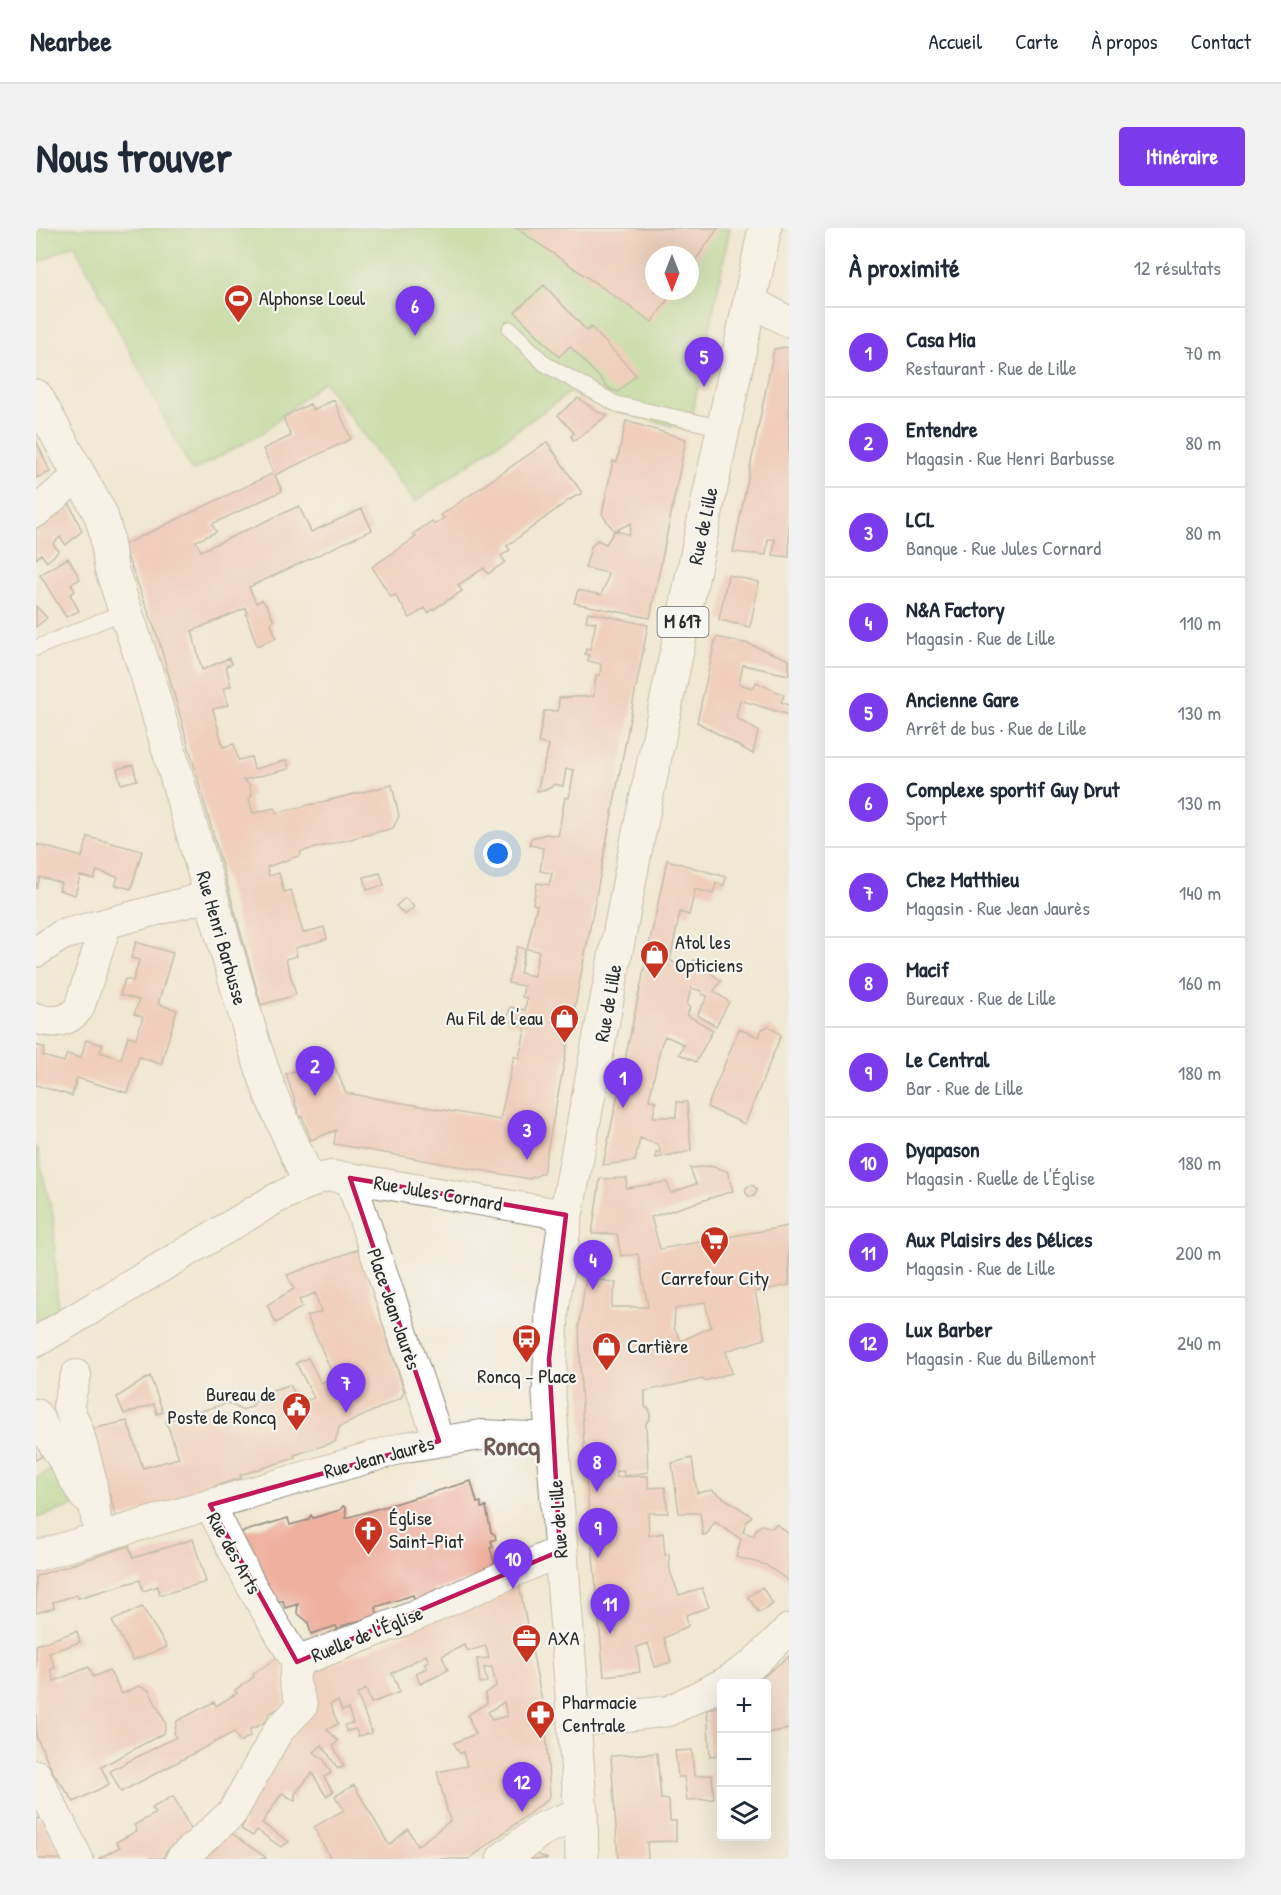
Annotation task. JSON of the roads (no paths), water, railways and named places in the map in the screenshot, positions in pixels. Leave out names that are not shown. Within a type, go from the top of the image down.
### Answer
[{"type":"main road","name":"Rue de Lille","points":[[582,1859],[581,1814],[552,1438],[550,1336],[566,1215],[645,803],[765,228]]},
{"type":"main road","name":"Rue Henri Barbusse","points":[[36,396],[101,515],[111,568],[147,675],[254,1045],[271,1095],[309,1182]]},
{"type":"main road","points":[[503,1859],[542,1829],[581,1814]]},
{"type":"street","points":[[750,301],[789,322]]},
{"type":"street","points":[[36,512],[79,475]]},
{"type":"street","points":[[36,952],[63,935],[210,896]]},
{"type":"street","points":[[36,1018],[58,1022],[76,1012],[106,925]]},
{"type":"street","name":"Rue Jules Cornard","points":[[309,1182],[330,1176],[350,1178],[566,1215]]},
{"type":"street","name":"Place Jean Jaurès","points":[[350,1178],[439,1441]]},
{"type":"street","points":[[36,1342],[274,1199],[309,1182]]},
{"type":"street","points":[[76,1375],[68,1406],[78,1430],[92,1478],[100,1527]]},
{"type":"street","points":[[68,1406],[39,1419],[100,1527]]},
{"type":"street","name":"Rue Jean Jaurès","points":[[210,1505],[405,1448],[439,1441],[481,1435],[552,1438]]},
{"type":"street","name":"Rue des Arts","points":[[36,1556],[100,1527],[210,1505],[252,1587],[297,1662]]},
{"type":"street","name":"Ruelle de l'Église","points":[[181,1859],[232,1813],[278,1731],[302,1706],[294,1680],[297,1662],[423,1613],[560,1551]]},
{"type":"street","points":[[730,1679],[753,1664],[789,1629]]},
{"type":"street","points":[[573,1722],[669,1711],[717,1687]]},
{"type":"street","points":[[36,1775],[78,1859]]},
{"type":"lane","points":[[510,329],[545,364],[616,404],[723,428]]},
{"type":"lane","points":[[36,648],[125,611]]},
{"type":"place","name":"Alphonse Loeul","points":[[238,324]]},
{"type":"place","name":"Complexe sportif Guy Drut","points":[[415,336]]},
{"type":"place","name":"Ancienne Gare","points":[[704,387]]},
{"type":"place","name":"Atol les Opticiens","points":[[654,980]]},
{"type":"place","name":"Au Fil de l'eau","points":[[564,1044]]},
{"type":"place","name":"Entendre","points":[[315,1096]]},
{"type":"place","name":"Casa Mia","points":[[623,1108]]},
{"type":"place","name":"LCL","points":[[527,1160]]},
{"type":"place","name":"Carrefour City","points":[[715,1266]]},
{"type":"place","name":"N&A Factory","points":[[593,1290]]},
{"type":"place","name":"Roncq – Place","points":[[527,1364]]},
{"type":"place","name":"Cartière","points":[[606,1372]]},
{"type":"place","name":"Chez Matthieu","points":[[346,1413]]},
{"type":"place","name":"Bureau de Poste de Roncq","points":[[297,1432]]},
{"type":"place","name":"Macif","points":[[597,1492]]},
{"type":"place","name":"Église Saint-Piat","points":[[368,1556]]},
{"type":"place","name":"Le Central","points":[[598,1558]]},
{"type":"place","name":"Dyapason","points":[[513,1589]]},
{"type":"place","name":"Aux Plaisirs des Délices","points":[[610,1634]]},
{"type":"place","name":"AXA","points":[[527,1664]]},
{"type":"place","name":"Pharmacie Centrale","points":[[541,1740]]},
{"type":"place","name":"Lux Barber","points":[[522,1812]]},
{"type":"district","name":"Roncq","points":[[512,1446]]}]
